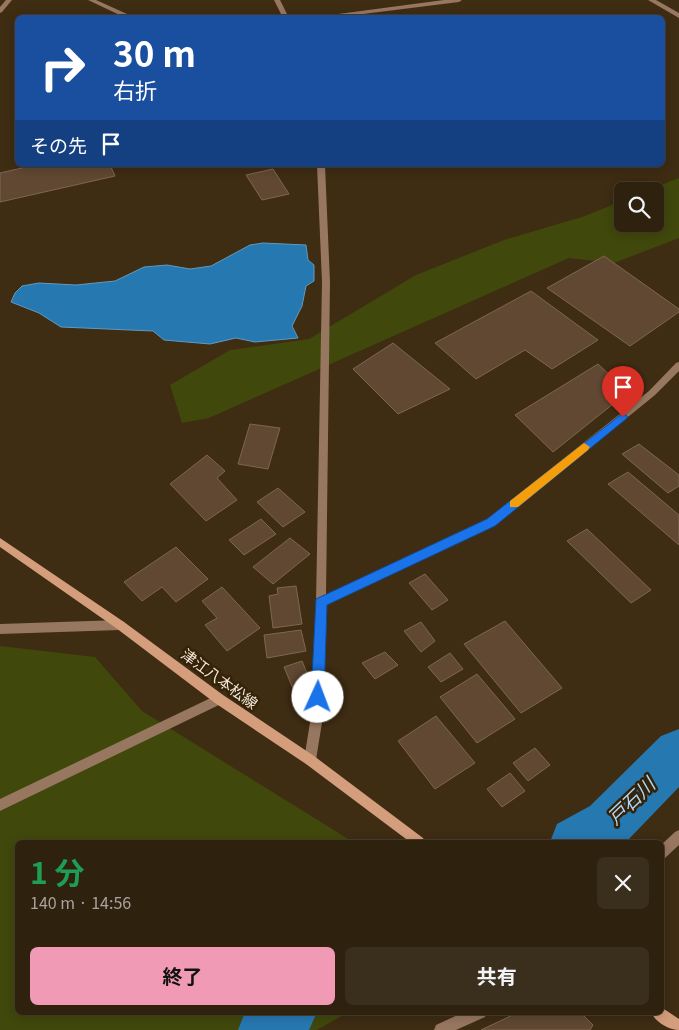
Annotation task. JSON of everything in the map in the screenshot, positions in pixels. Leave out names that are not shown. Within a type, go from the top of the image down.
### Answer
[{"type":"main road","name":"津江八本松線","points":[[0,542],[120,625],[219,699],[310,760],[416,840]]},
{"type":"main road","points":[[662,1015],[679,1028]]},
{"type":"street","points":[[0,11],[9,0]]},
{"type":"street","points":[[91,0],[126,15]]},
{"type":"street","points":[[277,0],[284,15]]},
{"type":"street","points":[[336,15],[459,0]]},
{"type":"street","points":[[652,0],[679,16]]},
{"type":"street","points":[[310,760],[317,716],[321,602],[326,282],[321,167]]},
{"type":"street","points":[[321,602],[491,522],[652,393],[679,365]]},
{"type":"street","points":[[0,629],[120,625]]},
{"type":"street","points":[[0,805],[219,699]]},
{"type":"street","points":[[664,851],[679,836]]},
{"type":"street","points":[[441,1030],[474,1015]]},
{"type":"green space","points":[[679,178],[679,238],[614,263],[569,258],[209,418],[182,423],[170,385],[230,350],[309,339],[416,275],[504,240],[582,217],[614,204],[614,232],[664,232],[664,184]]},
{"type":"green space","points":[[0,646],[95,657],[142,711],[350,840],[15,840],[15,1015],[343,1015],[317,1030],[0,1030]]},
{"type":"water","points":[[263,243],[306,245],[308,260],[314,265],[314,281],[306,286],[302,306],[292,326],[298,338],[255,342],[236,338],[210,344],[164,340],[153,331],[61,327],[39,313],[11,302],[15,293],[22,286],[39,283],[76,285],[115,281],[144,267],[167,265],[190,269],[211,266],[250,245]]},
{"type":"building","points":[[26,167],[111,167],[115,176],[0,202],[0,173]]},
{"type":"building","points":[[273,169],[289,194],[262,200],[246,175]]},
{"type":"building","points":[[604,256],[679,309],[679,312],[630,346],[547,288]]},
{"type":"building","points":[[531,291],[598,340],[552,369],[525,350],[476,379],[435,343]]},
{"type":"building","points":[[393,343],[450,389],[398,414],[353,369]]},
{"type":"building","points":[[598,364],[628,392],[553,452],[515,415]]},
{"type":"building","points":[[250,424],[280,428],[268,469],[238,464]]},
{"type":"building","points":[[639,444],[679,475],[679,486],[668,493],[622,454]]},
{"type":"building","points":[[207,455],[225,471],[217,478],[237,500],[206,521],[170,484]]},
{"type":"building","points":[[628,472],[679,515],[679,545],[608,484]]},
{"type":"building","points":[[278,488],[305,512],[283,527],[257,502]]},
{"type":"building","points":[[261,519],[276,534],[244,555],[229,540]]},
{"type":"building","points":[[587,529],[651,590],[631,603],[567,541]]},
{"type":"building","points":[[290,538],[310,554],[273,584],[253,567]]},
{"type":"building","points":[[176,547],[208,579],[176,602],[162,587],[142,601],[124,582]]},
{"type":"building","points":[[425,574],[448,600],[432,610],[409,583]]},
{"type":"building","points":[[296,586],[302,624],[273,628],[269,596],[278,594],[277,588]]},
{"type":"building","points":[[222,587],[260,628],[227,651],[205,625],[217,618],[202,601]]},
{"type":"building","points":[[505,621],[562,688],[521,713],[464,644]]},
{"type":"building","points":[[421,622],[435,641],[421,652],[404,631]]},
{"type":"building","points":[[301,630],[306,651],[267,658],[264,635]]},
{"type":"building","points":[[385,652],[398,665],[375,679],[362,663]]},
{"type":"building","points":[[450,653],[463,669],[441,682],[428,667]]},
{"type":"building","points":[[302,661],[312,685],[294,691],[284,667]]},
{"type":"building","points":[[477,674],[515,719],[477,743],[440,697]]},
{"type":"building","points":[[436,716],[475,763],[435,789],[398,741]]},
{"type":"building","points":[[535,748],[550,765],[528,781],[513,763]]},
{"type":"building","points":[[510,773],[525,791],[502,807],[487,789]]},
{"type":"building","points":[[513,1015],[583,1015],[593,1025],[590,1030],[481,1030]]},
{"type":"waterway","name":"戸石川","points":[[580,840],[608,824],[679,752]]},
{"type":"waterway","name":"戸石川","points":[[267,1030],[284,1015]]},
{"type":"slow traffic","points":[[514,504],[584,447]]},
{"type":"route","points":[[318,697],[321,602],[491,522],[623,417]]}]
